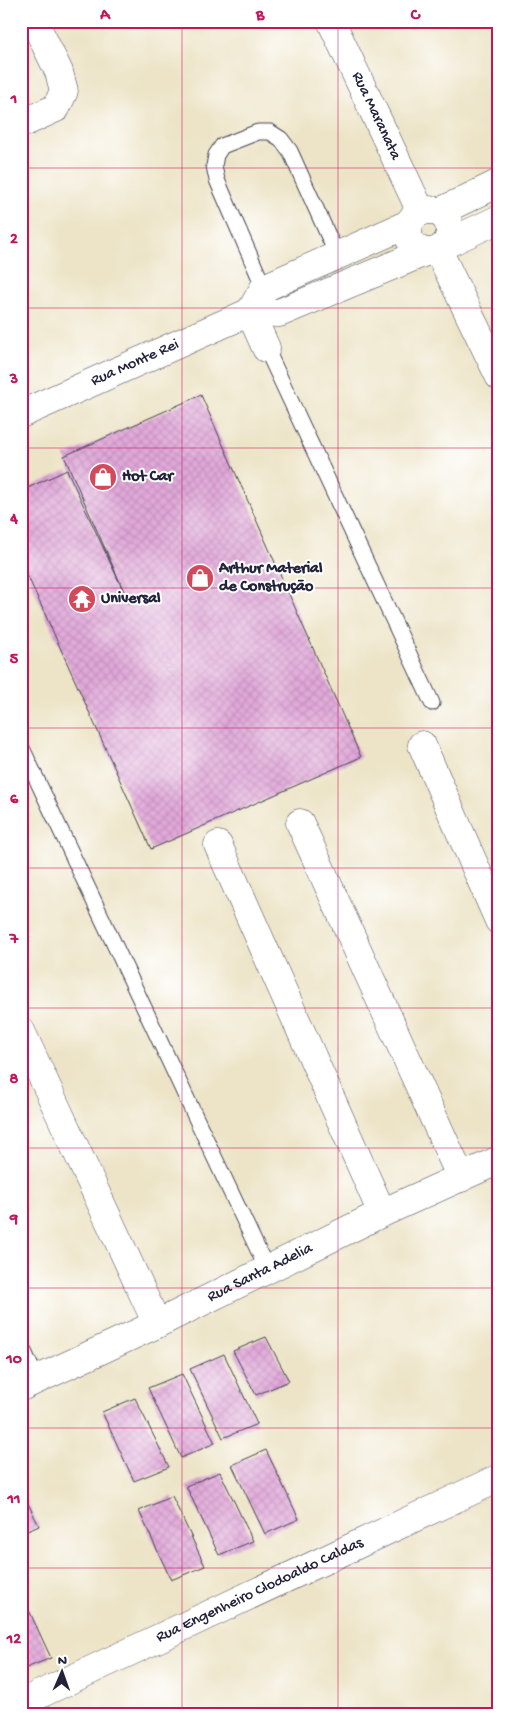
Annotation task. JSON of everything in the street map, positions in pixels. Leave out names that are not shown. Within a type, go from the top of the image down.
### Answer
[{"type":"street","points":[[21,124],[56,108],[64,91],[58,72],[34,21]]},
{"type":"street","name":"Rua Maranata","points":[[331,21],[422,216]]},
{"type":"street","points":[[266,348],[250,312],[264,288],[499,183]]},
{"type":"street","points":[[422,216],[446,218],[450,226],[450,236],[436,249],[416,248],[410,242],[407,233],[422,216]]},
{"type":"street","name":"Rua Monte Rei","points":[[21,414],[250,312],[279,313],[436,249],[499,219]]},
{"type":"street","points":[[436,249],[499,376]]},
{"type":"street","points":[[422,745],[499,921]]},
{"type":"street","points":[[300,823],[461,1178]]},
{"type":"street","points":[[218,845],[382,1213]]},
{"type":"street","points":[[21,1031],[157,1324]]},
{"type":"street","name":"Rua Santa Adelia","points":[[29,1384],[157,1324],[382,1213],[499,1160]]},
{"type":"street","name":"Rua Engenheiro Clodoaldo Caldas","points":[[21,1703],[499,1478]]},
{"type":"lane","points":[[264,288],[217,180],[214,166],[216,155],[222,146],[258,132],[270,132],[281,139],[290,152],[337,256]]},
{"type":"lane","points":[[266,348],[432,703]]},
{"type":"lane","points":[[21,746],[267,1269]]},
{"type":"lane","points":[[21,1345],[29,1384]]},
{"type":"building","name":"Arthur Material de Construção","points":[[201,395],[361,757],[151,849],[21,561],[21,491],[67,470],[130,605],[64,456]]},
{"type":"building","points":[[266,1337],[289,1381],[256,1395],[233,1351]]},
{"type":"building","points":[[224,1354],[257,1424],[223,1438],[190,1369]]},
{"type":"building","points":[[182,1374],[215,1443],[181,1458],[148,1388]]},
{"type":"building","points":[[135,1398],[169,1467],[134,1481],[102,1412]]},
{"type":"building","points":[[266,1450],[299,1519],[265,1534],[232,1465]]},
{"type":"building","points":[[220,1472],[253,1541],[219,1555],[186,1486]]},
{"type":"building","points":[[21,1489],[39,1526],[21,1534]]},
{"type":"building","points":[[172,1496],[205,1566],[171,1580],[139,1511]]},
{"type":"building","points":[[21,1593],[51,1658],[21,1670]]},
{"type":"place","name":"Hot Car","points":[[103,477]]},
{"type":"place","name":"Arthur Material de Construção","points":[[200,578]]},
{"type":"place","name":"Universal","points":[[82,599]]}]
